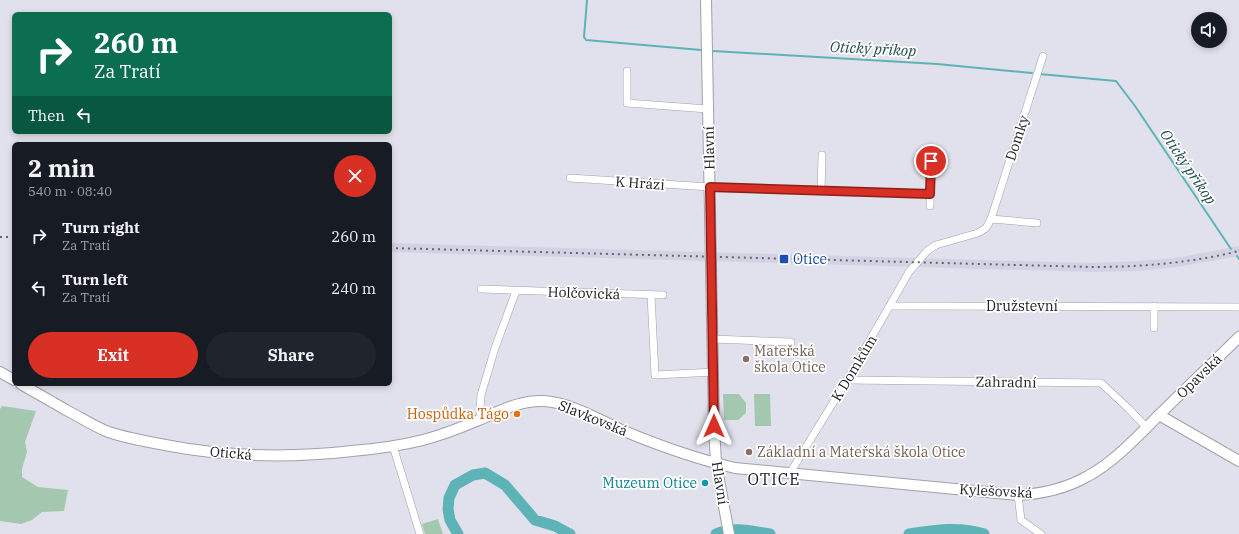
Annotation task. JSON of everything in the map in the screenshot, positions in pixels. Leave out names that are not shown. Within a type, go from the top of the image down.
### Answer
[{"type":"main road","name":"Hlavní","points":[[706,0],[714,426],[716,463],[728,530]]},
{"type":"main road","name":"Opavská","points":[[1159,415],[1239,337]]},
{"type":"main road","points":[[0,372],[12,379]]},
{"type":"main road","name":"Otická","points":[[23,386],[90,423],[133,439],[176,447],[229,454],[283,456],[339,453],[393,446],[447,433]]},
{"type":"main road","name":"Slavkovská","points":[[447,433],[519,404],[537,402],[558,403],[572,407],[624,431],[670,449],[716,463]]},
{"type":"main road","name":"Kylešovská","points":[[716,463],[735,468],[1018,495],[1032,495],[1049,492],[1088,476],[1110,460],[1147,428],[1159,415]]},
{"type":"main road","points":[[1159,415],[1239,461]]},
{"type":"street","name":"Domky","points":[[917,263],[927,250],[936,245],[978,233],[986,228],[991,219],[1043,56]]},
{"type":"street","points":[[627,72],[627,103],[708,109]]},
{"type":"street","points":[[821,191],[822,155]]},
{"type":"street","points":[[930,206],[931,161]]},
{"type":"street","name":"K Hrázi","points":[[570,178],[710,187],[930,194]]},
{"type":"street","points":[[991,219],[1037,223]]},
{"type":"street","name":"K Domkům","points":[[790,473],[847,380],[909,272],[917,263]]},
{"type":"street","name":"Holčovická","points":[[481,289],[663,295]]},
{"type":"street","points":[[480,419],[481,394],[495,348],[516,291]]},
{"type":"street","points":[[651,295],[655,375],[714,372]]},
{"type":"street","name":"Družstevní","points":[[890,306],[1239,307]]},
{"type":"street","points":[[1154,306],[1154,328]]},
{"type":"street","points":[[713,339],[791,342]]},
{"type":"street","name":"Zahradní","points":[[847,380],[1101,384],[1129,409],[1147,428]]},
{"type":"street","points":[[393,446],[420,534]]},
{"type":"street","points":[[1018,495],[1021,520],[1041,534]]},
{"type":"shaded area","points":[[392,243],[1091,263],[1176,258],[1239,246],[1239,256],[1177,267],[1139,271],[1091,272],[392,252]]},
{"type":"green space","points":[[723,394],[739,394],[746,403],[746,413],[738,420],[724,420]]},
{"type":"green space","points":[[754,394],[770,394],[771,426],[755,426]]},
{"type":"green space","points":[[2,406],[36,411],[25,442],[27,452],[22,469],[22,477],[38,487],[68,490],[64,511],[42,512],[32,520],[21,524],[0,521],[0,409]]},
{"type":"green space","points":[[438,519],[443,534],[425,534],[422,524]]},
{"type":"waterway","name":"Otický příkop","points":[[587,0],[584,37],[586,40],[701,50]]},
{"type":"waterway","name":"Otický příkop","points":[[713,51],[937,64],[1032,73]]},
{"type":"waterway","name":"Otický příkop","points":[[1039,74],[1116,81],[1135,106],[1231,249]]},
{"type":"waterway","points":[[458,534],[450,520],[448,509],[449,498],[455,485],[473,475],[485,473],[505,485],[535,520],[555,526],[570,534]]},
{"type":"waterway","points":[[909,534],[956,529],[984,534]]},
{"type":"waterway","points":[[716,534],[729,530],[770,534]]},
{"type":"railway","points":[[0,237],[12,237]]},
{"type":"railway","points":[[392,248],[1091,267],[1165,264],[1202,259],[1239,251]]},
{"type":"place","name":"Otice","points":[[784,259]]},
{"type":"place","name":"Mateřská škola Otice","points":[[746,359]]},
{"type":"place","name":"Hospůdka Tágo","points":[[517,414]]},
{"type":"place","name":"Základní a Mateřská škola Otice","points":[[749,452]]},
{"type":"place","name":"Muzeum Otice","points":[[705,483]]},
{"type":"district","name":"OTICE","points":[[774,479]]},
{"type":"route","points":[[714,426],[710,187],[930,194],[931,161]]}]
